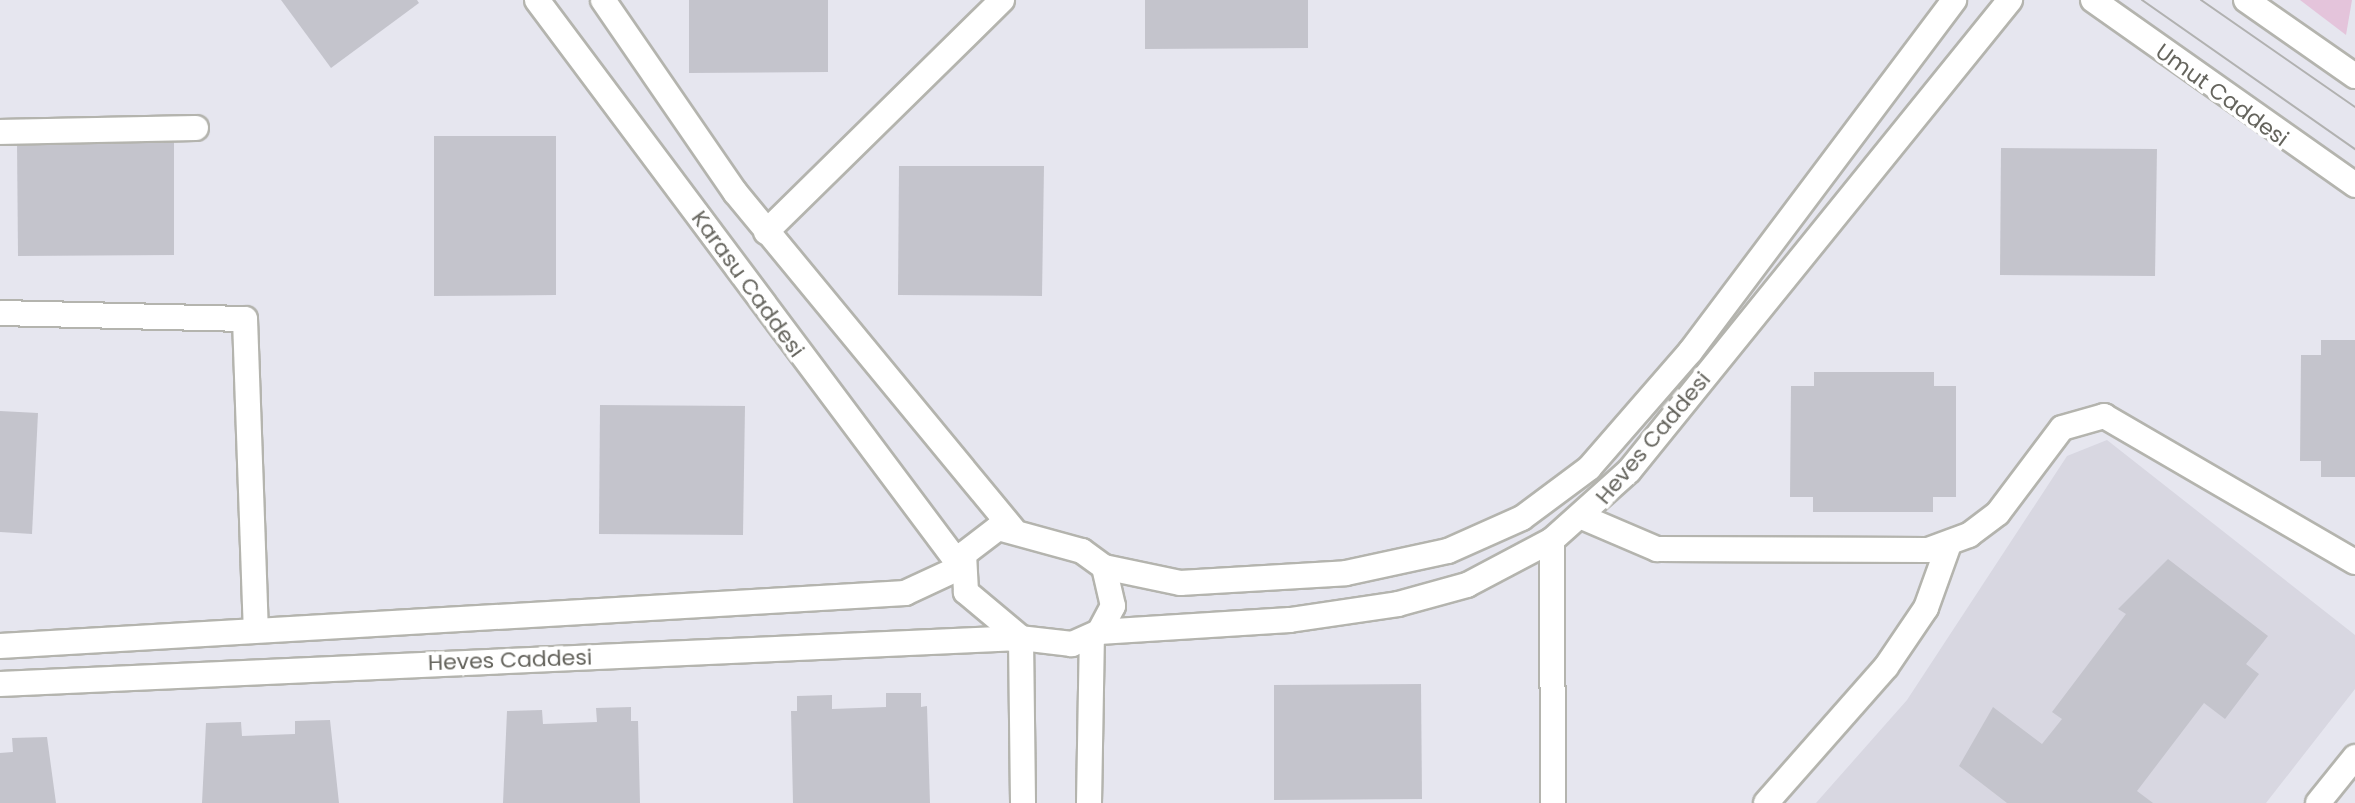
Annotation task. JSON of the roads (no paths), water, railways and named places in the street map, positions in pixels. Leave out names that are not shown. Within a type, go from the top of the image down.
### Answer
[{"type":"street","name":"Karasu Caddesi","points":[[537,0],[961,567]]},
{"type":"street","name":"Karasu Caddesi","points":[[603,0],[766,232],[1013,529]]},
{"type":"street","points":[[766,232],[1002,0]]},
{"type":"street","name":"Heves Caddesi","points":[[1104,567],[1180,583],[1346,573],[1448,551],[1557,495],[1618,438],[1750,277],[1954,0]]},
{"type":"street","name":"Heves Caddesi","points":[[1095,634],[1398,604],[1467,585],[1552,540],[1582,517],[1629,471],[2010,0]]},
{"type":"street","name":"Umut Caddesi","points":[[2093,0],[2355,185]]},
{"type":"street","points":[[2246,0],[2355,76]]},
{"type":"street","points":[[0,132],[196,128]]},
{"type":"street","points":[[0,313],[245,319],[256,630]]},
{"type":"street","points":[[1582,517],[1657,549],[1906,552],[1949,544],[1998,513],[2062,428],[2104,416],[2355,562]]},
{"type":"street","points":[[1089,803],[1095,634],[1113,606],[1104,567],[1082,551],[1013,529],[984,532],[961,567],[966,592],[1021,638],[1072,644],[1095,634]]},
{"type":"street","points":[[1552,540],[1553,803]]},
{"type":"street","points":[[1766,803],[1886,667],[1926,608],[1949,544]]},
{"type":"street","name":"Heves Caddesi","points":[[0,646],[905,593],[961,567]]},
{"type":"street","points":[[1021,638],[1023,803]]},
{"type":"street","name":"Heves Caddesi","points":[[0,684],[1021,638]]},
{"type":"street","points":[[2318,803],[2355,757]]},
{"type":"tram line","points":[[2142,0],[2355,149]]},
{"type":"tram line","points":[[2201,0],[2355,107]]}]
